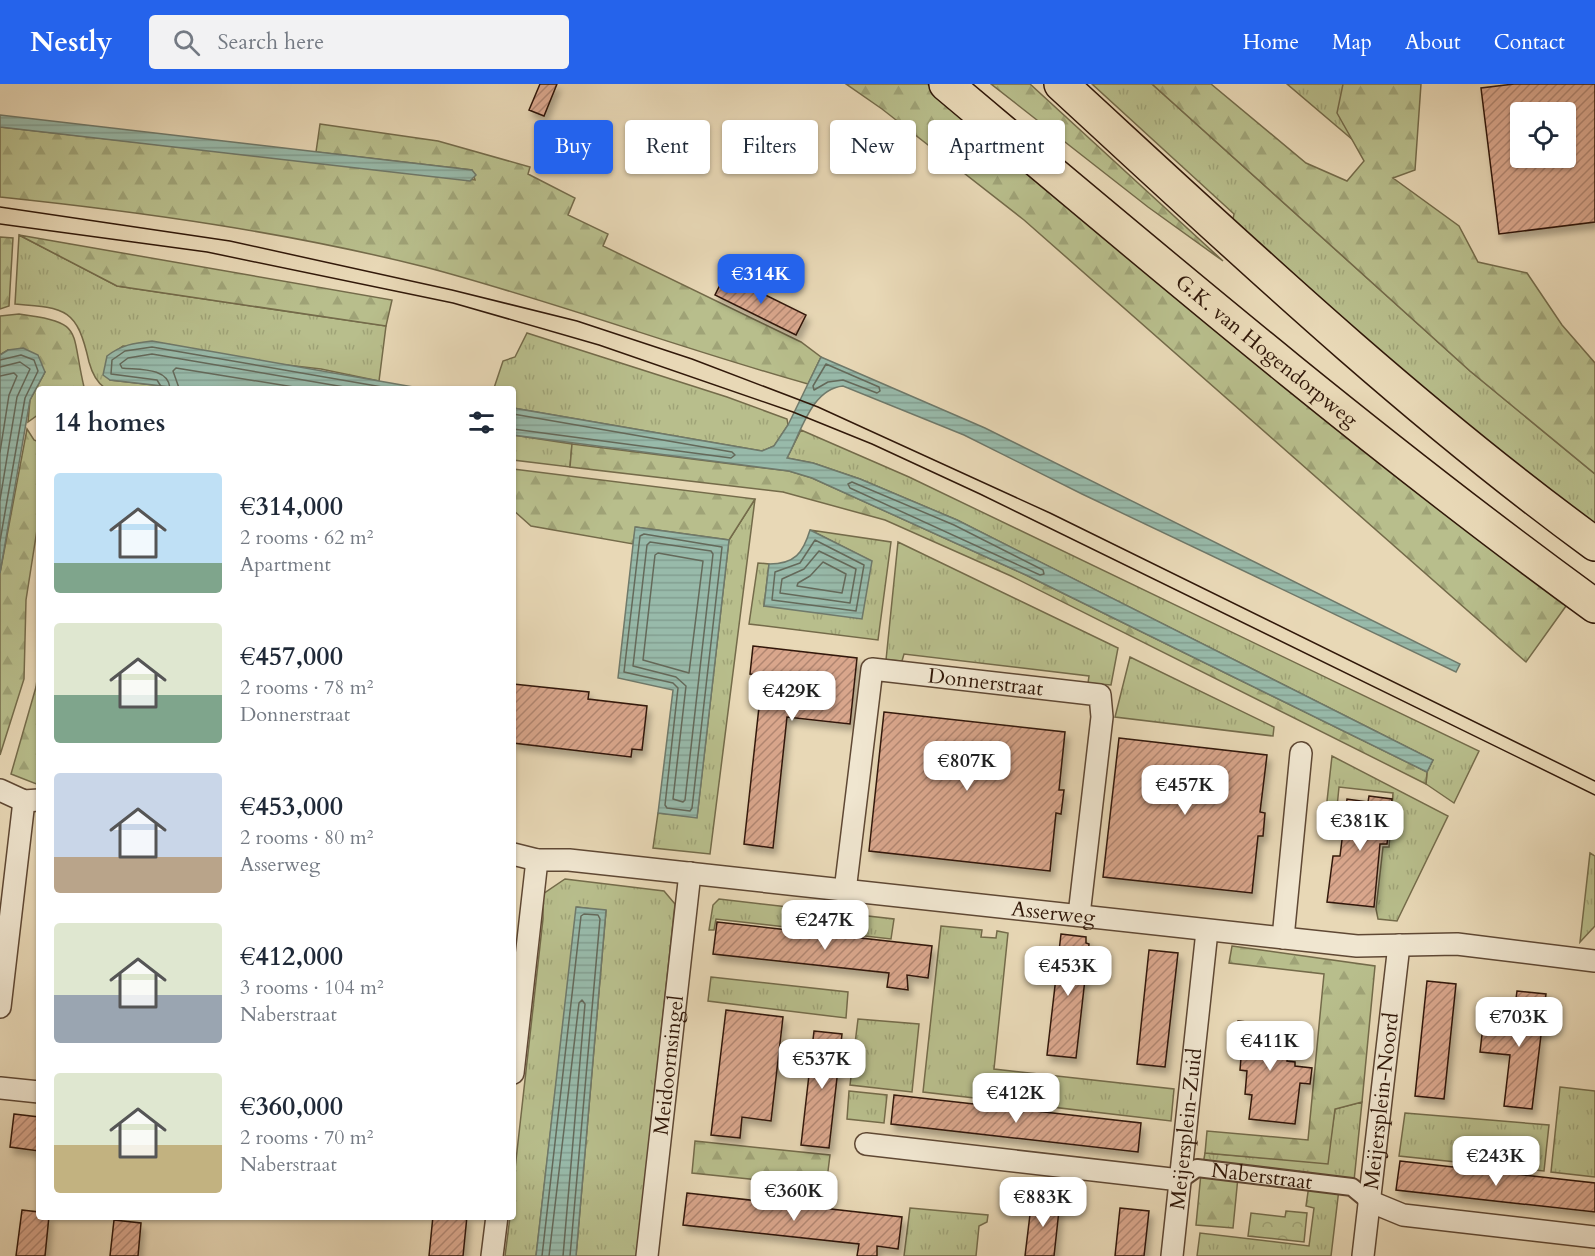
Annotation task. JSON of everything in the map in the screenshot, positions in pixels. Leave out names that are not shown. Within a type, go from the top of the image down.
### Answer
[{"type":"main road","name":"G.K. van Hogendorpweg","points":[[946,84],[1143,249],[1384,444],[1595,606]]},
{"type":"main road","points":[[1061,84],[1408,398],[1517,487],[1595,544]]},
{"type":"street","name":"Donnerstraat","points":[[845,891],[872,669],[1100,695],[1102,717],[1079,915]]},
{"type":"street","points":[[1282,938],[1301,753]]},
{"type":"street","points":[[0,790],[31,801],[0,1007]]},
{"type":"street","name":"Asserweg","points":[[516,855],[537,860],[569,860],[1357,946],[1457,944],[1595,961]]},
{"type":"street","points":[[516,1046],[537,860]]},
{"type":"street","name":"Meidoornsingel","points":[[647,1256],[690,873]]},
{"type":"street","name":"Meijersplein-Zuid","points":[[1172,1256],[1208,931]]},
{"type":"street","name":"Meijersplein-Noord","points":[[1363,1256],[1399,945]]},
{"type":"street","points":[[0,1089],[36,1092]]},
{"type":"street","name":"Naberstraat","points":[[866,1144],[1180,1180],[1197,1168],[1352,1187],[1369,1201]]},
{"type":"street","points":[[1369,1201],[1403,1215],[1595,1237]]},
{"type":"street","points":[[492,1256],[496,1220]]},
{"type":"green space","points":[[846,84],[927,84],[975,120],[928,120],[928,145],[916,136],[916,120],[896,120]]},
{"type":"green space","points":[[991,84],[1030,84],[1223,261],[1148,207],[1065,142],[1065,120],[1037,120]]},
{"type":"green space","points":[[1092,84],[1152,84],[1470,371],[1595,474],[1595,529],[1407,381],[1232,224],[1234,214]]},
{"type":"green space","points":[[1152,84],[1211,84],[1306,163],[1347,181],[1364,161],[1337,113],[1343,84],[1421,84],[1415,170],[1393,178],[1459,226],[1478,262],[1527,273],[1562,325],[1595,363],[1595,474],[1470,371]]},
{"type":"green space","points":[[1287,84],[1365,84],[1360,146]]},
{"type":"green space","points":[[320,124],[438,141],[530,167],[528,174],[575,198],[568,215],[608,234],[603,246],[801,342],[821,357],[808,384],[569,309],[425,267],[320,243],[214,224],[0,197],[0,127],[475,180],[472,170],[316,152]]},
{"type":"green space","points":[[965,174],[1044,174],[1414,475],[1566,606],[1526,662],[1024,220]]},
{"type":"green space","points":[[19,235],[117,286],[386,326],[379,381],[321,369],[123,346],[107,357],[110,380],[162,386],[103,386],[90,366],[85,344],[74,321],[58,310],[15,304]]},
{"type":"green space","points":[[19,235],[392,300],[386,326],[117,286]]},
{"type":"green space","points":[[0,237],[13,238],[9,306],[0,309]]},
{"type":"green space","points":[[19,314],[40,317],[65,325],[75,340],[84,386],[38,386],[45,372],[8,350],[0,355],[0,316]]},
{"type":"green space","points":[[527,333],[727,397],[787,419],[788,425],[774,446],[762,451],[516,409],[516,386],[495,386],[503,361],[515,357]]},
{"type":"green space","points":[[36,389],[36,416],[28,422],[30,400]]},
{"type":"green space","points":[[27,429],[36,441],[36,536],[26,600],[24,679],[0,755],[0,573]]},
{"type":"green space","points":[[801,430],[909,477],[1479,751],[1454,803],[1426,784],[1427,772],[1433,760],[957,520],[860,479],[813,463],[787,458]]},
{"type":"green space","points":[[516,435],[572,444],[570,467],[516,460]]},
{"type":"green space","points":[[572,444],[789,471],[812,478],[1026,575],[1427,772],[1426,784],[1011,576],[885,520],[783,492],[570,467]]},
{"type":"green space","points":[[516,469],[755,499],[729,540],[636,527],[633,544],[531,526],[516,513]]},
{"type":"green space","points":[[755,499],[710,854],[653,848],[658,813],[697,817],[729,540]]},
{"type":"green space","points":[[810,530],[891,542],[878,640],[749,624],[758,563],[769,564],[764,606],[871,561]]},
{"type":"green space","points":[[898,542],[1118,648],[1111,685],[1088,683],[1089,676],[904,654],[902,661],[886,660]]},
{"type":"green space","points":[[1130,657],[1274,727],[1273,736],[1115,717]]},
{"type":"green space","points":[[36,687],[36,784],[11,774]]},
{"type":"green space","points":[[1332,756],[1448,816],[1397,921],[1378,919],[1376,909],[1383,847],[1389,847],[1393,793],[1339,787],[1334,837],[1323,837]]},
{"type":"green space","points":[[1590,853],[1595,856],[1595,926],[1580,942]]},
{"type":"green space","points":[[565,879],[664,891],[675,904],[637,1256],[576,1256],[606,911],[577,907],[536,1256],[505,1256],[510,1220],[516,1220],[516,1160],[543,919],[543,894]]},
{"type":"green space","points":[[719,899],[894,919],[891,939],[716,919],[714,930],[709,930],[713,905]]},
{"type":"green space","points":[[941,926],[982,930],[981,937],[996,938],[997,931],[1008,933],[994,1069],[1174,1089],[1171,1121],[923,1092]]},
{"type":"green space","points":[[1232,946],[1375,966],[1362,1102],[1335,1109],[1328,1164],[1205,1153],[1207,1131],[1308,1140],[1324,974],[1229,963]]},
{"type":"green space","points":[[711,977],[848,992],[846,1018],[708,1001]]},
{"type":"green space","points":[[858,1019],[919,1024],[912,1092],[850,1085]]},
{"type":"green space","points":[[1560,1087],[1595,1091],[1595,1177],[1551,1172]]},
{"type":"green space","points":[[849,1091],[887,1095],[884,1123],[847,1119]]},
{"type":"green space","points":[[1362,1102],[1354,1181],[1203,1164],[1205,1153],[1327,1163],[1335,1109]]},
{"type":"green space","points":[[1405,1113],[1549,1125],[1544,1171],[1399,1156]]},
{"type":"green space","points":[[695,1141],[830,1155],[826,1187],[692,1173]]},
{"type":"green space","points":[[1201,1173],[1238,1177],[1233,1228],[1196,1225]]},
{"type":"green space","points":[[1309,1185],[1339,1189],[1331,1256],[1197,1256],[1200,1233],[1309,1246],[1314,1208],[1306,1206]]},
{"type":"green space","points":[[910,1208],[988,1215],[987,1222],[979,1226],[976,1256],[904,1256]]},
{"type":"green space","points":[[1286,1211],[1307,1213],[1304,1242],[1248,1236],[1251,1213],[1285,1217]]},
{"type":"water","points":[[0,115],[472,170],[476,175],[470,181],[0,127]]},
{"type":"water","points":[[152,341],[408,386],[162,386],[110,380],[103,375],[107,356],[117,349]]},
{"type":"water","points":[[23,348],[38,355],[45,372],[30,400],[0,573],[0,355],[8,350]]},
{"type":"water","points":[[821,357],[985,428],[1460,664],[1456,672],[1082,494],[964,435],[843,386],[832,389],[815,404],[802,425],[787,458],[813,463],[860,479],[957,520],[1433,760],[1427,772],[1026,575],[812,478],[789,471],[516,435],[516,409],[762,451],[774,446],[788,425]]},
{"type":"water","points":[[635,527],[729,540],[697,818],[658,813],[673,690],[618,678]]},
{"type":"water","points":[[810,530],[872,561],[862,619],[764,606],[769,564],[785,562],[797,556]]},
{"type":"water","points":[[576,907],[606,910],[576,1256],[536,1256]]},
{"type":"building","points":[[540,84],[557,84],[544,116],[529,110]]},
{"type":"building","points":[[1514,84],[1595,84],[1595,222],[1499,234],[1481,88]]},
{"type":"building","points":[[725,275],[806,315],[796,335],[715,295]]},
{"type":"building","points":[[753,646],[857,658],[850,724],[787,717],[773,848],[744,844],[759,707],[781,709],[785,678],[750,674]]},
{"type":"building","points":[[516,684],[589,692],[588,699],[647,706],[642,750],[632,749],[631,757],[516,743]]},
{"type":"building","points":[[884,712],[1065,732],[1059,790],[1064,790],[1061,814],[1056,813],[1050,871],[869,851]]},
{"type":"building","points":[[1119,738],[1267,755],[1260,812],[1265,813],[1263,836],[1258,836],[1252,893],[1103,877]]},
{"type":"building","points":[[1369,796],[1392,799],[1387,844],[1380,844],[1374,907],[1327,902],[1333,856],[1340,856],[1347,799],[1368,802]]},
{"type":"building","points":[[717,922],[932,946],[928,978],[907,975],[908,990],[887,987],[889,973],[713,954]]},
{"type":"building","points":[[1061,934],[1086,937],[1086,943],[1089,944],[1076,1058],[1047,1055]]},
{"type":"building","points":[[1149,950],[1178,953],[1165,1067],[1137,1064]]},
{"type":"building","points":[[1427,981],[1456,984],[1444,1099],[1415,1096]]},
{"type":"building","points":[[1517,991],[1546,994],[1532,1109],[1504,1106],[1510,1055],[1480,1052],[1483,1026],[1512,1030]]},
{"type":"building","points":[[726,1010],[783,1017],[771,1121],[742,1117],[740,1138],[711,1135]]},
{"type":"building","points":[[1238,1021],[1292,1027],[1287,1061],[1295,1062],[1295,1066],[1312,1068],[1310,1084],[1300,1083],[1295,1124],[1249,1119],[1252,1095],[1245,1094],[1247,1071],[1240,1070],[1242,1046],[1235,1046]]},
{"type":"building","points":[[814,1031],[842,1034],[829,1148],[801,1145]]},
{"type":"building","points":[[894,1095],[1141,1123],[1138,1152],[891,1124]]},
{"type":"building","points":[[14,1114],[36,1117],[36,1151],[10,1147]]},
{"type":"building","points":[[1400,1161],[1595,1183],[1595,1212],[1396,1190]]},
{"type":"building","points":[[687,1193],[902,1217],[898,1249],[877,1246],[877,1256],[857,1256],[859,1244],[683,1225]]},
{"type":"building","points":[[1032,1198],[1060,1201],[1054,1256],[1025,1256]]},
{"type":"building","points":[[1120,1208],[1149,1211],[1144,1256],[1115,1256]]},
{"type":"building","points":[[22,1210],[36,1212],[36,1220],[49,1220],[45,1256],[16,1256]]},
{"type":"building","points":[[114,1220],[141,1223],[138,1256],[110,1256]]},
{"type":"building","points":[[433,1220],[467,1220],[463,1256],[429,1256]]},
{"type":"tram line","points":[[0,207],[230,241],[452,290],[577,321],[692,359],[818,407],[1050,513],[1595,781]]},
{"type":"tram line","points":[[0,224],[207,252],[453,303],[599,345],[793,412],[872,444],[980,494],[1595,795]]}]
